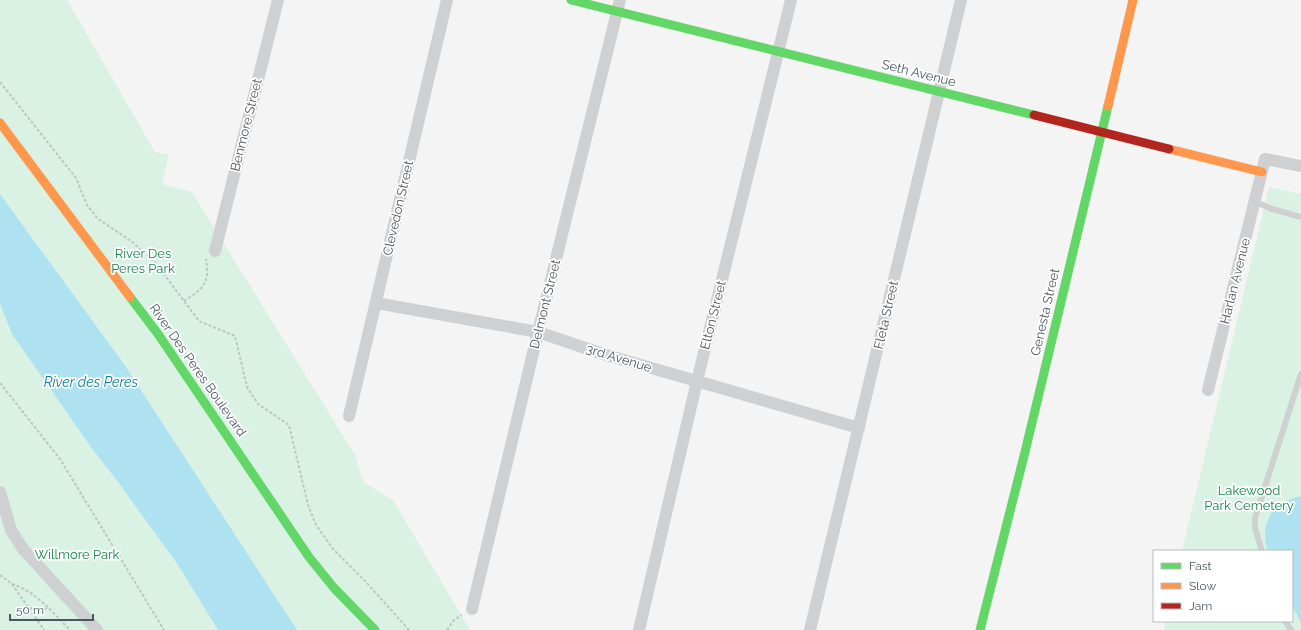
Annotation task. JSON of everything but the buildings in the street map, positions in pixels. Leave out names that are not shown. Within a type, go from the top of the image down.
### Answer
[{"type":"street","name":"Benmore Street","points":[[214,251],[278,0]]},
{"type":"street","name":"Clevedon Street","points":[[349,416],[447,0]]},
{"type":"street","name":"Seth Avenue","points":[[571,0],[619,6],[779,51],[1262,172]]},
{"type":"street","name":"Elton Street","points":[[639,630],[697,381],[791,0]]},
{"type":"street","name":"Fleta Street","points":[[810,630],[961,0]]},
{"type":"street","name":"Genesta Street","points":[[980,630],[1026,452],[1133,0]]},
{"type":"street","name":"Delmont Street","points":[[472,609],[538,332],[619,6]]},
{"type":"street","name":"River Des Peres Boulevard","points":[[0,123],[97,250],[158,334],[310,558],[334,588],[375,630]]},
{"type":"street","points":[[1262,172],[1265,159],[1301,166]]},
{"type":"street","name":"Harlan Avenue","points":[[1208,390],[1262,172]]},
{"type":"street","name":"3rd Avenue","points":[[376,303],[538,332],[604,354],[859,428]]},
{"type":"street","points":[[0,492],[11,530],[23,548],[97,630]]},
{"type":"lane","points":[[1254,201],[1272,209],[1301,217]]},
{"type":"lane","points":[[1262,550],[1255,528],[1255,518],[1301,374]]},
{"type":"path","points":[[0,82],[76,178],[88,205],[98,219],[131,241],[154,261],[199,321],[235,336],[247,387],[258,404],[289,425],[308,505],[316,525],[333,549],[366,582],[408,630]]},
{"type":"path","points":[[184,301],[196,293],[205,283],[208,274],[206,259],[208,252],[214,251]]},
{"type":"path","points":[[0,383],[60,459],[164,630]]},
{"type":"path","points":[[0,575],[12,584],[30,592],[48,607],[70,630]]},
{"type":"path","points":[[12,584],[44,630]]},
{"type":"path","points":[[30,608],[42,611],[48,607]]},
{"type":"path","points":[[447,630],[454,620],[472,609]]},
{"type":"green space","name":"River Des Peres Park","points":[[0,0],[67,0],[155,152],[169,155],[162,184],[192,192],[355,455],[363,482],[393,500],[470,630],[297,630],[291,622],[124,364],[0,194]]},
{"type":"green space","name":"Lakewood Park Cemetery","points":[[1269,187],[1301,194],[1301,630],[1164,630],[1166,622],[1293,622],[1293,550],[1182,550]]},
{"type":"green space","name":"Willmore Park","points":[[0,304],[13,334],[93,450],[178,565],[218,630],[0,630]]},
{"type":"water","name":"River des Peres","points":[[0,194],[124,364],[297,630],[218,630],[178,565],[93,450],[12,334],[0,304]]},
{"type":"water","points":[[1301,496],[1301,623],[1293,607],[1293,550],[1268,550],[1265,539],[1266,527],[1270,515],[1278,505]]},
{"type":"traffic: fast","points":[[571,0],[1034,115]]},
{"type":"traffic: fast","points":[[980,630],[1025,452],[1108,106]]},
{"type":"traffic: fast","points":[[130,297],[158,334],[309,557],[334,588],[375,630]]},
{"type":"traffic: slow","points":[[1108,106],[1133,0]]},
{"type":"traffic: slow","points":[[0,123],[130,297]]},
{"type":"traffic: slow","points":[[1169,149],[1262,172]]},
{"type":"traffic: jam","points":[[1034,115],[1169,149]]}]
